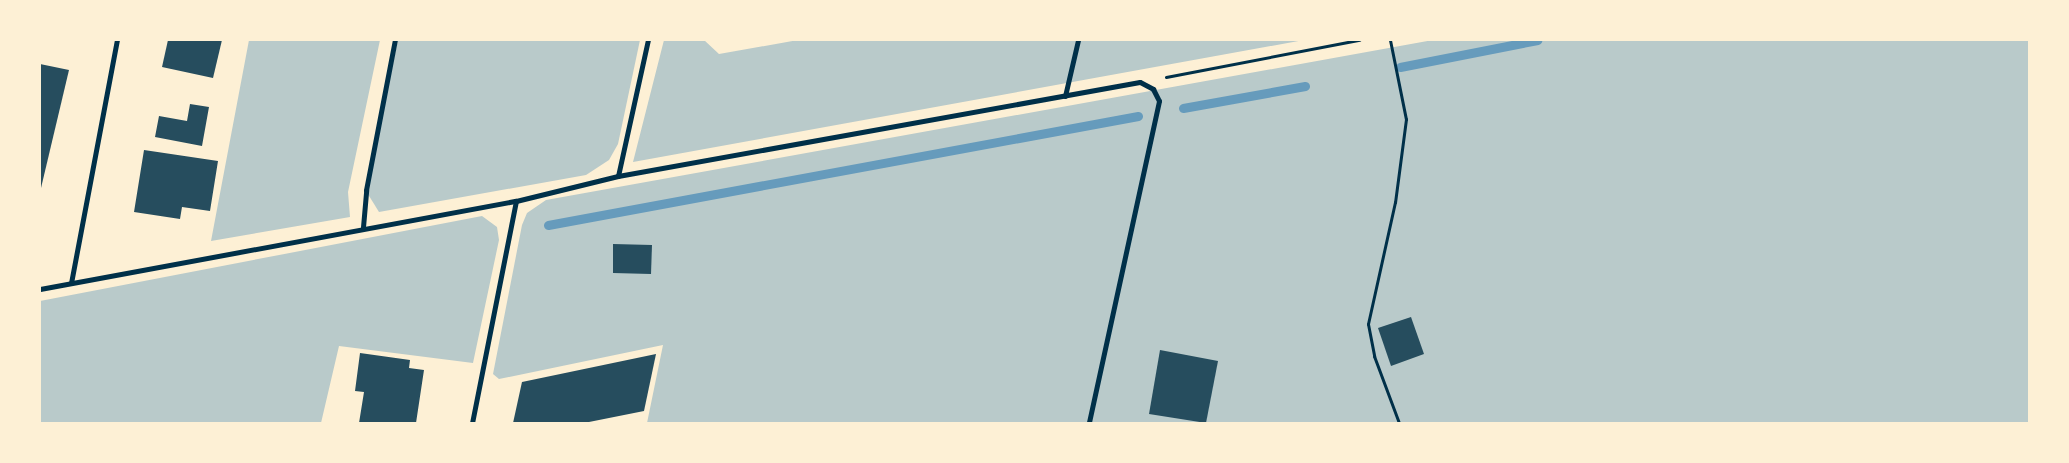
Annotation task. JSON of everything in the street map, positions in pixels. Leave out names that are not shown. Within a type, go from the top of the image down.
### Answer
[{"type":"street","points":[[71,283],[117,40]]},
{"type":"street","points":[[363,227],[366,190],[395,40]]},
{"type":"street","points":[[618,176],[648,40]]},
{"type":"street","points":[[1065,96],[1078,40]]},
{"type":"street","points":[[40,289],[363,227],[516,202],[618,176],[1140,82],[1153,89],[1159,101],[1089,423]]},
{"type":"street","points":[[472,423],[516,202]]},
{"type":"path","points":[[1140,82],[1359,40]]},
{"type":"path","points":[[1390,40],[1406,118],[1395,202],[1368,324],[1374,356],[1399,423]]},
{"type":"shaded area","points":[[249,40],[380,40],[348,192],[350,217],[211,241]]},
{"type":"shaded area","points":[[398,40],[640,40],[618,144],[609,160],[586,175],[379,212],[366,191]]},
{"type":"shaded area","points":[[664,40],[704,40],[719,54],[798,40],[1304,40],[633,162]]},
{"type":"shaded area","points":[[1433,40],[2029,40],[2029,423],[647,423],[663,345],[499,379],[493,374],[522,225],[527,213],[546,200]]},
{"type":"shaded area","points":[[482,216],[497,227],[499,240],[473,363],[339,346],[321,423],[40,423],[40,301]]},
{"type":"building","points":[[168,40],[222,40],[213,78],[162,67]]},
{"type":"building","points":[[40,64],[69,70],[41,188],[40,188]]},
{"type":"building","points":[[190,104],[209,107],[202,146],[155,137],[159,116],[187,121]]},
{"type":"building","points":[[144,150],[218,161],[210,211],[182,207],[180,219],[134,212]]},
{"type":"building","points":[[613,244],[652,245],[651,274],[613,273]]},
{"type":"building","points":[[1411,317],[1424,354],[1391,366],[1378,328]]},
{"type":"building","points":[[1160,350],[1218,361],[1206,423],[1149,414]]},
{"type":"building","points":[[360,353],[410,360],[409,368],[424,370],[416,423],[359,423],[364,392],[355,391]]},
{"type":"building","points":[[656,354],[644,411],[584,423],[513,423],[522,382]]},
{"type":"waterway","points":[[1400,67],[1537,40]]},
{"type":"waterway","points":[[1183,108],[1305,86]]},
{"type":"waterway","points":[[548,225],[1138,116]]}]
